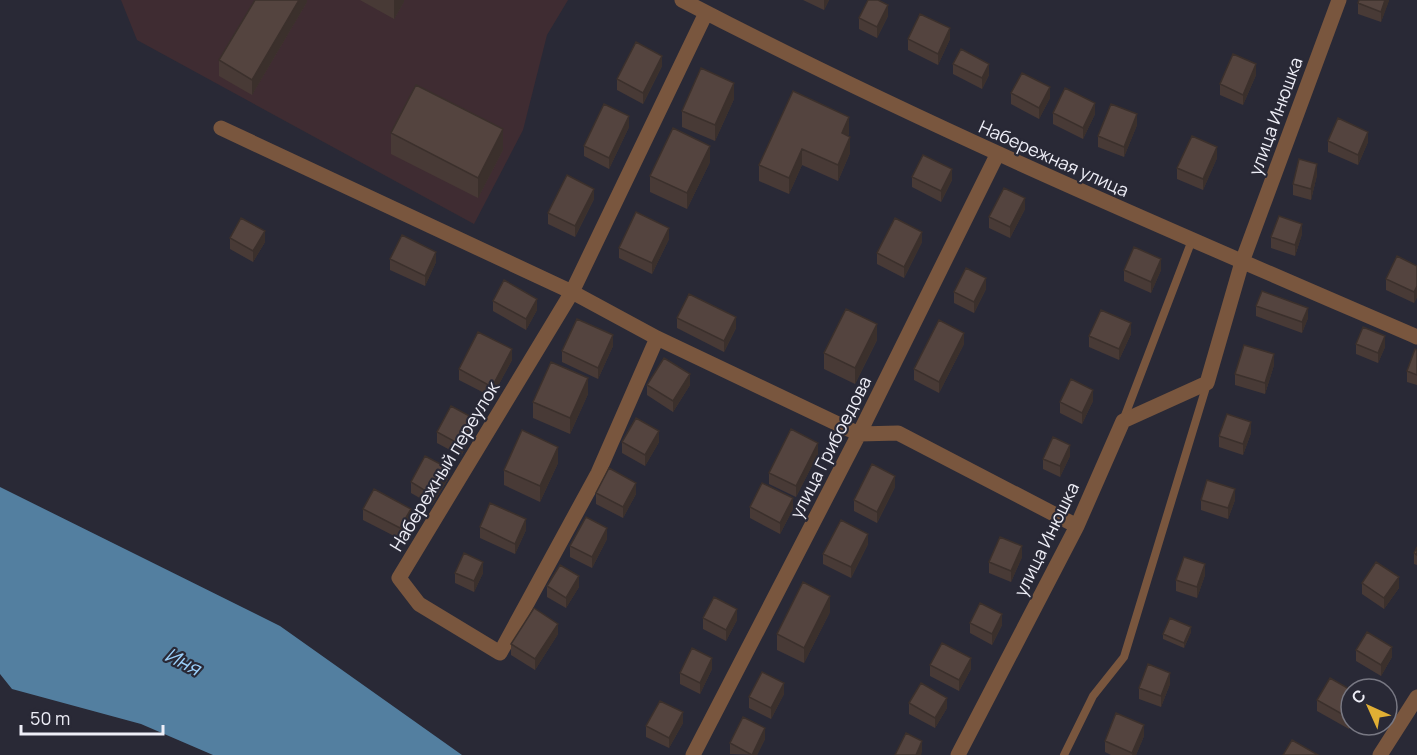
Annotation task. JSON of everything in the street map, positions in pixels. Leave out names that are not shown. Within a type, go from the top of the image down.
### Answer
[{"type":"street","name":"Набережная улица","points":[[681,0],[997,155],[1417,337]]},
{"type":"street","name":"улица Инюшка","points":[[1207,383],[1242,262],[1339,0]]},
{"type":"street","name":"Набережный переулок","points":[[657,338],[598,473],[500,653],[419,604],[399,578],[572,292],[706,13]]},
{"type":"street","points":[[221,128],[572,292],[657,338],[859,434],[898,433],[1077,526]]},
{"type":"street","name":"улица Грибоедова","points":[[693,755],[859,434],[997,155]]},
{"type":"street","points":[[1123,421],[1207,383]]},
{"type":"street","name":"улица Инюшка","points":[[958,755],[1077,526],[1123,421]]},
{"type":"street","points":[[1380,755],[1417,697]]},
{"type":"lane","points":[[1123,421],[1192,240]]},
{"type":"lane","name":"улица Инюшка","points":[[1064,755],[1093,696],[1124,657],[1207,383]]},
{"type":"shaded area","points":[[121,0],[568,0],[547,35],[523,130],[474,224],[137,40]]},
{"type":"water","name":"Иня","points":[[0,487],[280,626],[462,755],[213,755],[141,724],[12,689],[0,674]]},
{"type":"building","points":[[255,0],[299,0],[252,80],[219,60]]},
{"type":"building","points":[[868,0],[878,0],[888,5],[877,27],[859,18]]},
{"type":"building","points":[[1359,0],[1385,0],[1381,12],[1358,3]]},
{"type":"building","points":[[920,14],[950,28],[938,54],[908,39]]},
{"type":"building","points":[[636,42],[662,56],[643,93],[617,79]]},
{"type":"building","points":[[961,49],[989,64],[982,78],[953,64]]},
{"type":"building","points":[[1233,54],[1256,64],[1243,95],[1220,84]]},
{"type":"building","points":[[701,68],[734,83],[715,125],[682,111]]},
{"type":"building","points":[[1022,73],[1050,87],[1039,108],[1011,93]]},
{"type":"building","points":[[416,85],[503,129],[478,178],[391,133]]},
{"type":"building","points":[[1065,88],[1095,103],[1083,128],[1053,113]]},
{"type":"building","points":[[793,91],[849,117],[842,133],[850,137],[838,165],[802,149],[789,178],[759,165]]},
{"type":"building","points":[[604,104],[629,116],[609,158],[584,146]]},
{"type":"building","points":[[1111,104],[1137,114],[1124,147],[1098,136]]},
{"type":"building","points":[[1338,118],[1368,132],[1358,155],[1328,141]]},
{"type":"building","points":[[673,128],[710,146],[687,193],[650,176]]},
{"type":"building","points":[[1192,136],[1217,147],[1203,179],[1177,168]]},
{"type":"building","points":[[923,155],[952,169],[941,191],[912,177]]},
{"type":"building","points":[[1299,159],[1317,164],[1311,189],[1293,184]]},
{"type":"building","points":[[567,175],[594,189],[575,226],[548,213]]},
{"type":"building","points":[[1004,188],[1025,198],[1010,227],[989,217]]},
{"type":"building","points":[[636,212],[669,228],[652,263],[619,248]]},
{"type":"building","points":[[1279,216],[1302,224],[1295,245],[1271,237]]},
{"type":"building","points":[[241,218],[265,231],[253,251],[230,238]]},
{"type":"building","points":[[895,218],[922,232],[904,267],[877,253]]},
{"type":"building","points":[[402,235],[436,252],[425,276],[390,259]]},
{"type":"building","points":[[1134,247],[1161,259],[1151,282],[1124,270]]},
{"type":"building","points":[[1397,256],[1417,266],[1417,286],[1414,292],[1386,279]]},
{"type":"building","points":[[966,268],[986,278],[974,302],[954,292]]},
{"type":"building","points":[[504,280],[537,299],[526,319],[493,301]]},
{"type":"building","points":[[1262,291],[1308,308],[1302,322],[1256,306]]},
{"type":"building","points":[[689,294],[736,317],[724,341],[677,318]]},
{"type":"building","points":[[846,309],[877,324],[855,368],[824,353]]},
{"type":"building","points":[[1101,310],[1131,323],[1119,349],[1089,336]]},
{"type":"building","points":[[577,319],[613,335],[598,368],[562,351]]},
{"type":"building","points":[[939,320],[964,333],[939,382],[914,369]]},
{"type":"building","points":[[1363,327],[1385,336],[1378,353],[1356,344]]},
{"type":"building","points":[[478,332],[512,349],[492,387],[459,369]]},
{"type":"building","points":[[1244,345],[1274,354],[1265,383],[1235,374]]},
{"type":"building","points":[[1415,349],[1417,350],[1417,375],[1407,371]]},
{"type":"building","points":[[664,358],[690,374],[673,401],[647,385]]},
{"type":"building","points":[[551,362],[588,378],[570,418],[533,402]]},
{"type":"building","points":[[1071,379],[1093,390],[1082,413],[1060,402]]},
{"type":"building","points":[[451,406],[475,419],[461,445],[437,432]]},
{"type":"building","points":[[1227,414],[1251,422],[1243,444],[1219,436]]},
{"type":"building","points":[[636,418],[659,431],[645,455],[622,442]]},
{"type":"building","points":[[791,429],[818,443],[796,486],[769,473]]},
{"type":"building","points":[[522,430],[558,447],[540,486],[504,470]]},
{"type":"building","points":[[1053,437],[1070,445],[1060,466],[1043,459]]},
{"type":"building","points":[[425,456],[448,468],[432,495],[411,482]]},
{"type":"building","points":[[872,464],[895,476],[877,512],[854,500]]},
{"type":"building","points":[[609,468],[636,483],[623,507],[596,493]]},
{"type":"building","points":[[1207,480],[1235,489],[1228,508],[1201,500]]},
{"type":"building","points":[[762,483],[793,498],[780,523],[750,507]]},
{"type":"building","points":[[374,489],[411,509],[400,528],[363,509]]},
{"type":"building","points":[[490,503],[526,519],[515,544],[480,527]]},
{"type":"building","points":[[586,517],[607,528],[592,557],[570,546]]},
{"type":"building","points":[[841,520],[868,534],[851,567],[823,554]]},
{"type":"building","points":[[1000,537],[1022,546],[1011,571],[989,562]]},
{"type":"building","points":[[464,553],[483,562],[474,581],[455,573]]},
{"type":"building","points":[[1184,557],[1205,564],[1197,587],[1176,580]]},
{"type":"building","points":[[1376,562],[1399,577],[1384,598],[1362,583]]},
{"type":"building","points":[[560,565],[579,576],[566,598],[547,586]]},
{"type":"building","points":[[803,582],[830,596],[804,648],[777,634]]},
{"type":"building","points":[[714,597],[737,609],[726,630],[703,618]]},
{"type":"building","points":[[980,603],[1002,614],[992,634],[970,623]]},
{"type":"building","points":[[534,608],[558,624],[535,659],[511,644]]},
{"type":"building","points":[[1170,618],[1191,627],[1184,643],[1163,634]]},
{"type":"building","points":[[1367,632],[1392,647],[1381,665],[1356,650]]},
{"type":"building","points":[[942,643],[971,658],[959,680],[930,665]]},
{"type":"building","points":[[692,648],[712,658],[700,683],[680,673]]},
{"type":"building","points":[[1148,664],[1170,673],[1161,696],[1139,688]]},
{"type":"building","points":[[762,672],[784,683],[771,708],[749,697]]},
{"type":"building","points":[[1330,678],[1339,683],[1339,712],[1317,700]]},
{"type":"building","points":[[921,683],[947,698],[935,718],[909,703]]},
{"type":"building","points":[[660,701],[683,712],[669,738],[646,726]]},
{"type":"building","points":[[1116,713],[1144,725],[1132,753],[1105,741]]},
{"type":"building","points":[[743,717],[765,728],[752,755],[730,743]]},
{"type":"building","points":[[906,733],[922,741],[916,755],[895,755]]},
{"type":"building","points":[[1292,740],[1318,755],[1283,755]]}]
